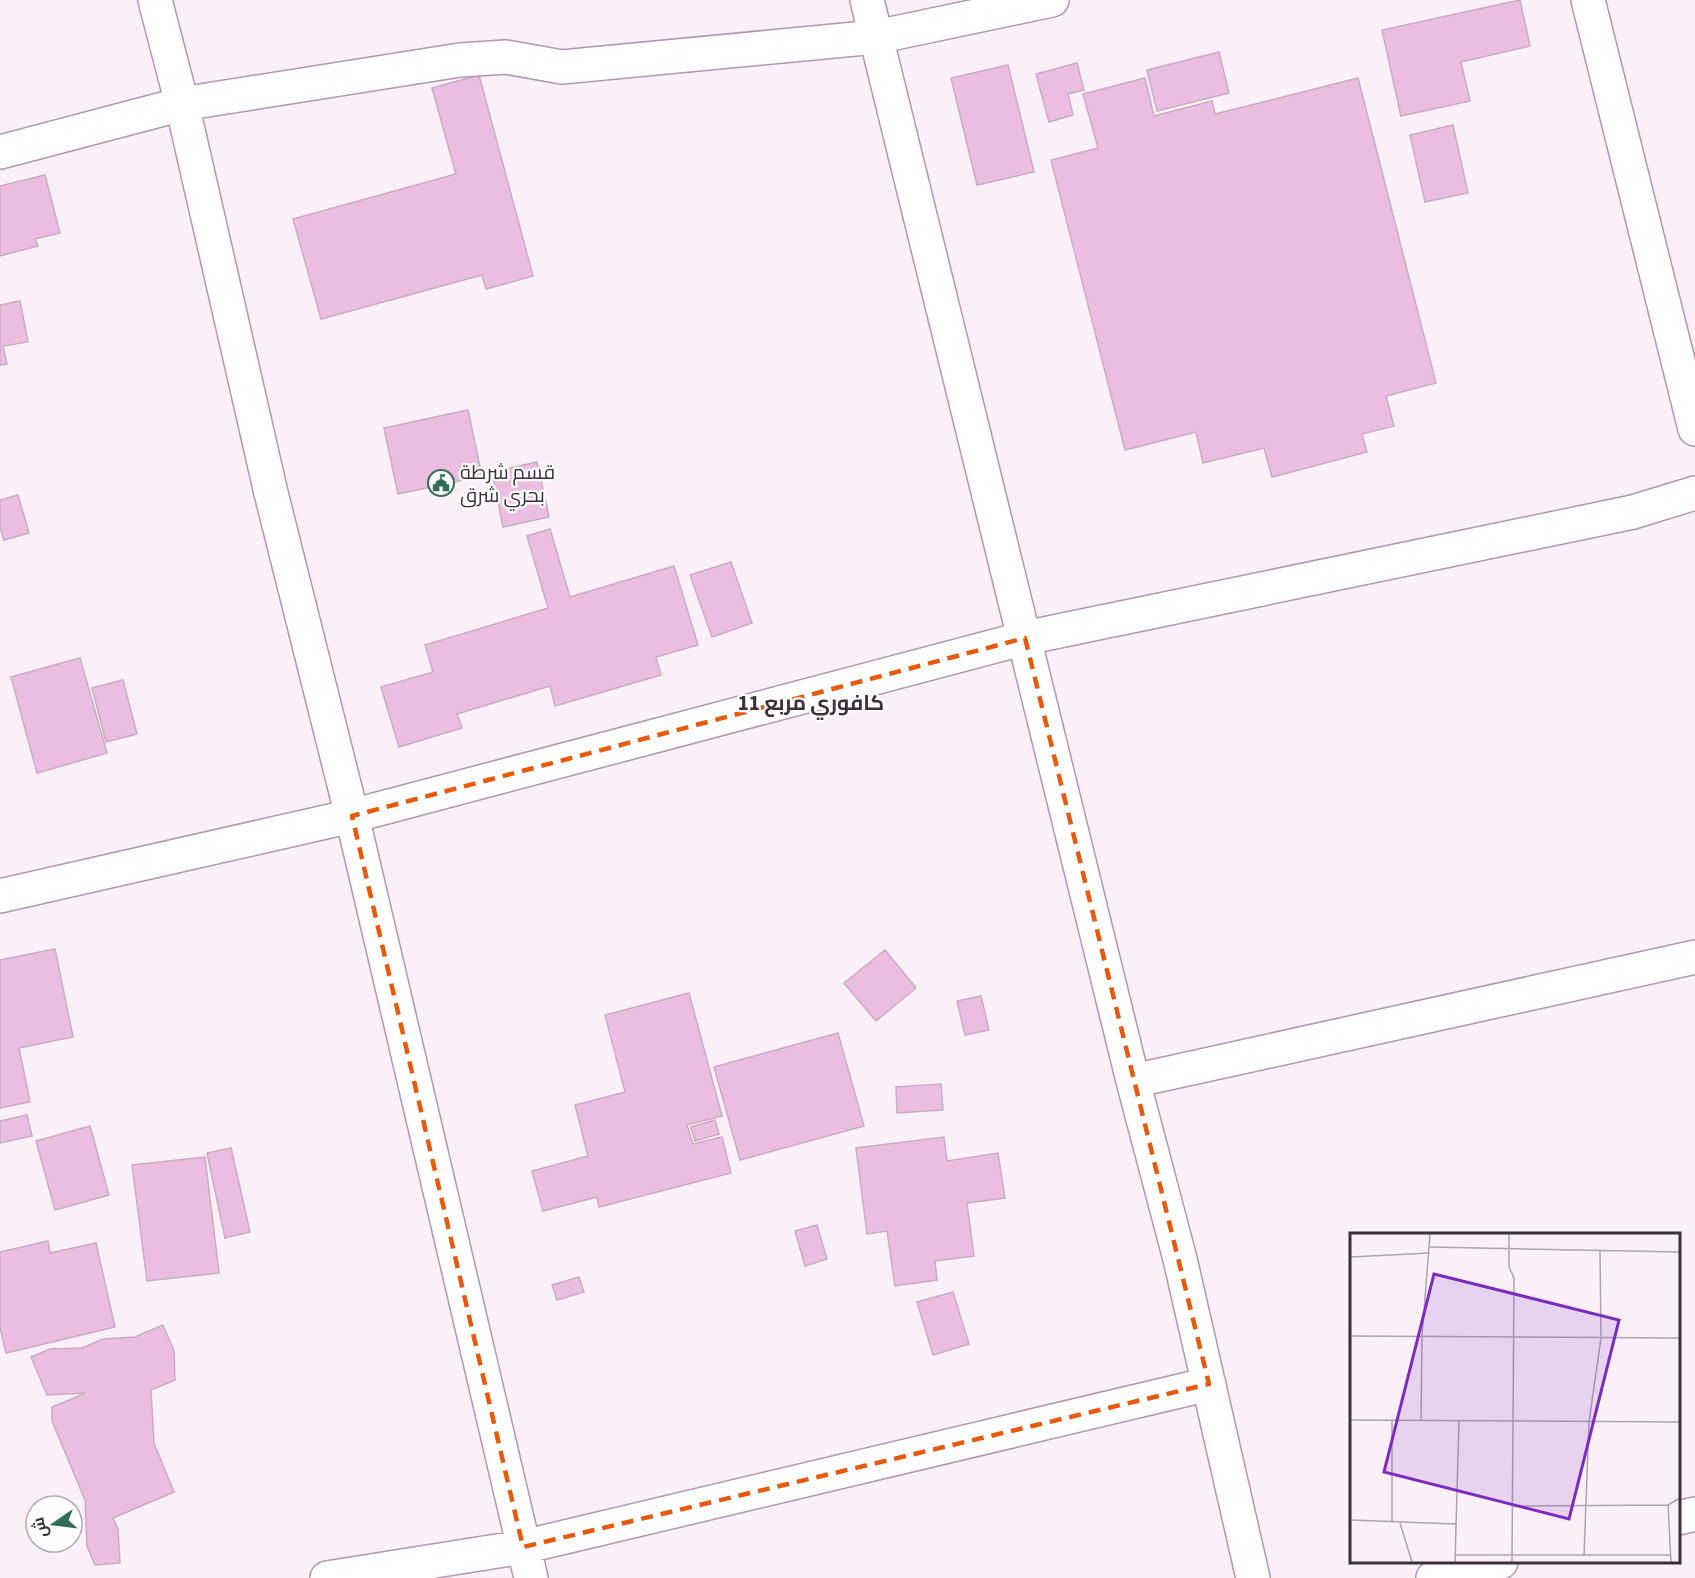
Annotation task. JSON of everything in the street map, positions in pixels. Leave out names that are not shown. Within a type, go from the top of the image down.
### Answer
[{"type":"street","points":[[155,0],[182,104],[271,493],[352,816],[531,1578]]},
{"type":"street","points":[[867,0],[1133,1081],[1180,1259],[1253,1578]]},
{"type":"street","points":[[0,152],[182,104],[460,60],[506,57],[562,67],[876,37],[1052,0]]},
{"type":"street","points":[[1588,0],[1695,429]]},
{"type":"street","points":[[0,896],[352,816],[1025,638],[1633,512],[1695,493]]},
{"type":"street","points":[[1133,1081],[1695,957]]},
{"type":"street","points":[[327,1578],[523,1547],[1209,1384]]},
{"type":"street","points":[[1680,1518],[1695,1514]]},
{"type":"street","points":[[1434,1578],[1497,1563]]},
{"type":"highlighted area","points":[[1025,638],[1209,1384],[523,1547],[352,816]]},
{"type":"building","points":[[1520,0],[1530,46],[1461,62],[1470,101],[1401,116],[1382,30]]},
{"type":"building","points":[[1219,52],[1229,93],[1157,111],[1147,70]]},
{"type":"building","points":[[1077,63],[1084,90],[1068,94],[1073,115],[1049,122],[1036,74]]},
{"type":"building","points":[[1008,65],[1034,172],[977,185],[951,78]]},
{"type":"building","points":[[479,75],[533,276],[486,289],[482,275],[321,319],[293,219],[456,174],[432,88]]},
{"type":"building","points":[[1145,78],[1154,116],[1212,101],[1215,114],[1358,78],[1436,383],[1386,396],[1394,426],[1362,434],[1367,452],[1272,477],[1264,448],[1203,463],[1196,432],[1125,450],[1051,160],[1098,148],[1083,94]]},
{"type":"building","points":[[1453,125],[1468,193],[1425,202],[1410,135]]},
{"type":"building","points":[[45,175],[60,233],[35,239],[38,246],[0,256],[0,186]]},
{"type":"building","points":[[20,301],[28,342],[3,346],[7,364],[0,365],[0,305]]},
{"type":"building","points":[[468,410],[482,476],[398,494],[384,428]]},
{"type":"building","points":[[537,462],[549,517],[503,527],[492,472]]},
{"type":"building","points":[[18,495],[29,533],[4,540],[0,528],[0,500]]},
{"type":"building","points":[[550,529],[570,597],[674,566],[698,645],[656,657],[661,675],[555,706],[550,686],[457,714],[462,728],[399,747],[381,687],[433,672],[425,645],[548,608],[527,536]]},
{"type":"building","points":[[731,562],[752,623],[712,637],[690,575]]},
{"type":"building","points":[[80,658],[107,753],[37,773],[11,677]]},
{"type":"building","points":[[123,680],[137,734],[106,742],[92,688]]},
{"type":"building","points":[[55,949],[73,1037],[19,1048],[30,1102],[0,1108],[0,960]]},
{"type":"building","points":[[885,950],[916,988],[876,1021],[844,983]]},
{"type":"building","points":[[689,993],[722,1116],[687,1125],[693,1144],[722,1137],[731,1173],[599,1207],[597,1197],[543,1211],[532,1171],[588,1156],[575,1105],[625,1092],[605,1015]]},
{"type":"building","points":[[981,996],[989,1030],[965,1035],[957,1001]]},
{"type":"building","points":[[838,1033],[864,1126],[740,1160],[714,1067]]},
{"type":"building","points":[[941,1084],[943,1110],[897,1113],[896,1087]]},
{"type":"building","points":[[27,1115],[32,1136],[0,1143],[0,1121]]},
{"type":"building","points":[[715,1120],[719,1134],[695,1141],[691,1127]]},
{"type":"building","points":[[90,1126],[109,1195],[55,1210],[36,1141]]},
{"type":"building","points":[[944,1137],[947,1161],[998,1153],[1005,1198],[967,1203],[974,1256],[935,1261],[937,1280],[895,1286],[887,1231],[867,1234],[856,1148]]},
{"type":"building","points":[[231,1148],[250,1232],[225,1238],[207,1153]]},
{"type":"building","points":[[205,1157],[219,1273],[147,1281],[132,1165]]},
{"type":"building","points":[[817,1225],[827,1259],[805,1266],[795,1231]]},
{"type":"building","points":[[48,1241],[50,1253],[96,1243],[115,1327],[6,1353],[0,1328],[0,1252]]},
{"type":"building","points":[[579,1277],[584,1292],[557,1300],[552,1285]]},
{"type":"building","points":[[953,1292],[969,1344],[933,1355],[917,1302]]},
{"type":"building","points":[[163,1325],[174,1351],[175,1380],[151,1390],[154,1443],[174,1492],[113,1518],[118,1529],[120,1563],[95,1565],[87,1546],[84,1494],[52,1421],[52,1407],[86,1393],[47,1395],[31,1357],[50,1349],[82,1348],[103,1339],[135,1337]]},
{"type":"place","name":"قسم شرطة بحري شرق","points":[[441,483]]},
{"type":"district","name":"كافوري مربع 11","points":[[811,703]]}]
